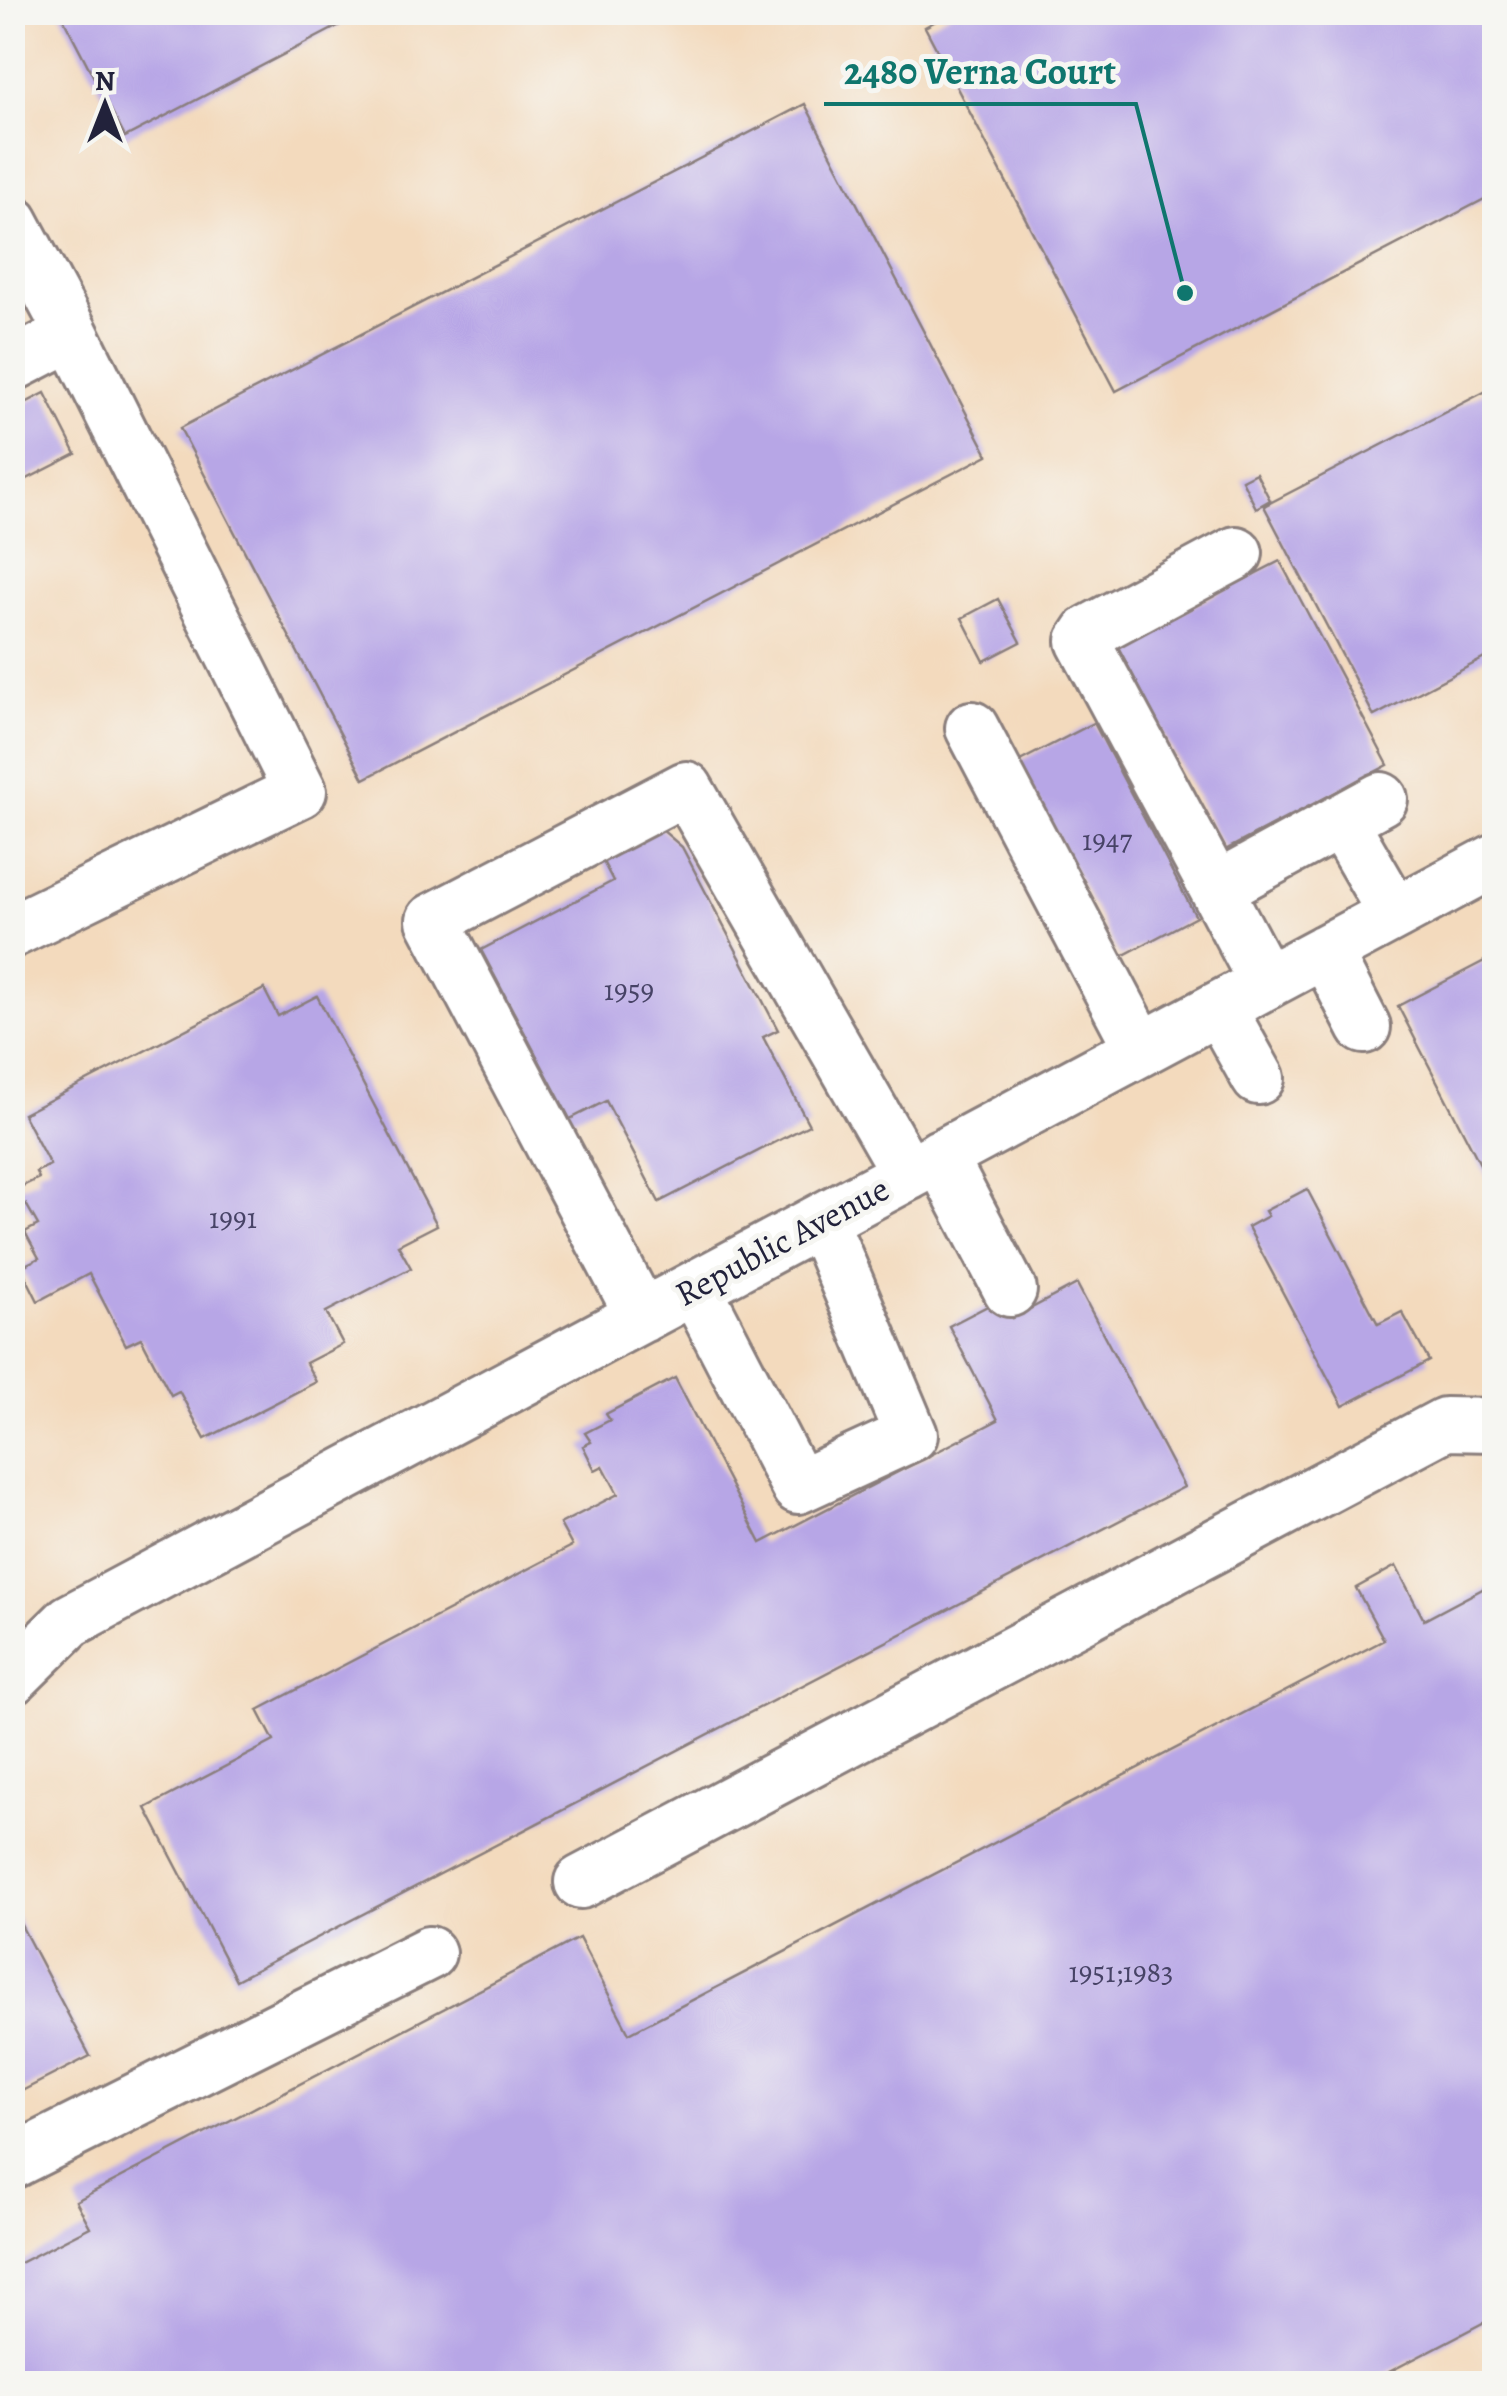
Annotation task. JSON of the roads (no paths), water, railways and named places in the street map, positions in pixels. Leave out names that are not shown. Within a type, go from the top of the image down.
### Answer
[{"type":"street","points":[[12,222],[300,791],[12,930]]},
{"type":"street","points":[[12,365],[72,334]]},
{"type":"street","points":[[1236,553],[1088,632],[1083,641],[1266,983]]},
{"type":"street","points":[[972,728],[1141,1049]]},
{"type":"street","points":[[642,1316],[433,920],[686,788],[924,1165],[1010,1290]]},
{"type":"street","points":[[1216,890],[1361,810],[1395,914]]},
{"type":"street","name":"Republic Avenue","points":[[12,1678],[70,1621],[1494,861]]},
{"type":"street","points":[[1325,952],[1364,1027]]},
{"type":"street","points":[[1219,1008],[1258,1078]]},
{"type":"street","points":[[695,1288],[798,1487],[911,1435],[820,1221]]},
{"type":"street","points":[[581,1882],[1445,1424],[1494,1425]]},
{"type":"street","points":[[12,2162],[429,1953]]},
{"type":"place","name":"2480 Verna Court","points":[[1185,293]]}]
